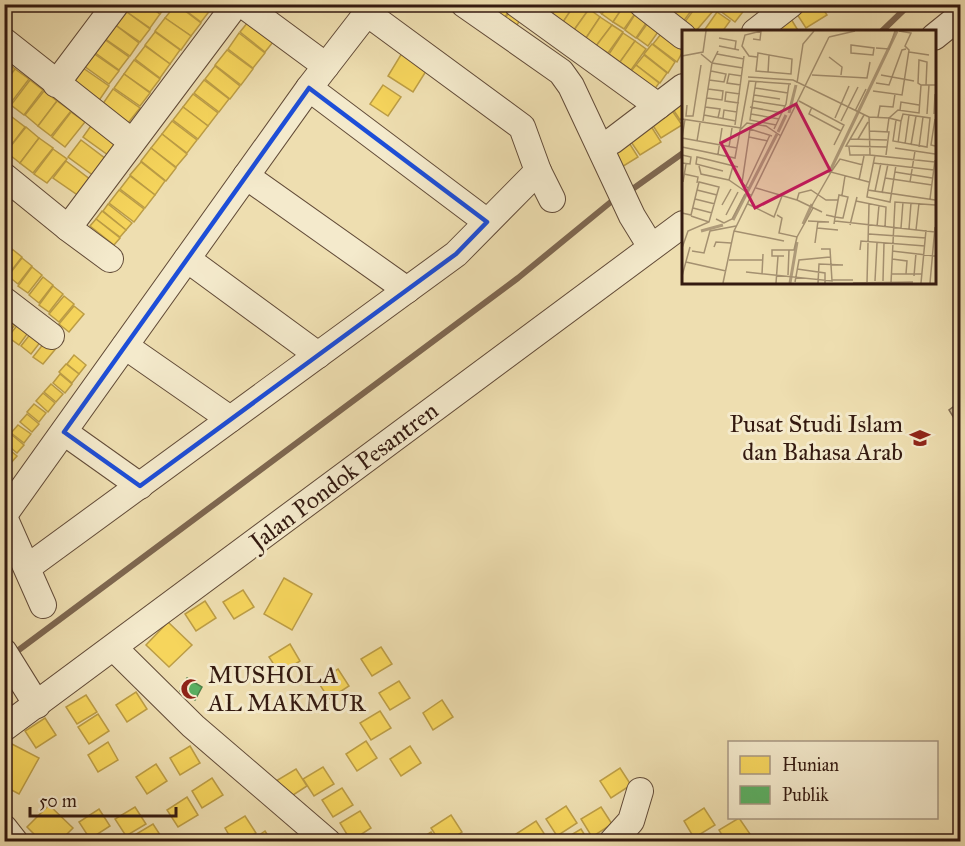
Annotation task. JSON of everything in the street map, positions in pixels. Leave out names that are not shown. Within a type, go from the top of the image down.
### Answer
[{"type":"street","points":[[56,84],[116,4]]},
{"type":"street","points":[[68,228],[237,4]]},
{"type":"street","points":[[242,4],[326,66]]},
{"type":"street","points":[[464,4],[561,72],[571,86],[632,216],[651,247]]},
{"type":"street","points":[[517,4],[658,106]]},
{"type":"street","points":[[642,4],[682,35]]},
{"type":"street","points":[[757,30],[780,7]]},
{"type":"street","points":[[43,605],[4,516],[309,88],[370,9],[516,121],[528,140],[538,171],[552,199]]},
{"type":"street","points":[[935,35],[960,16]]},
{"type":"street","points":[[4,41],[132,142]]},
{"type":"street","points":[[309,88],[487,222]]},
{"type":"street","points":[[612,141],[682,88]]},
{"type":"street","points":[[28,567],[456,254],[538,171]]},
{"type":"street","points":[[4,176],[110,260]]},
{"type":"street","points":[[246,176],[407,290]]},
{"type":"street","name":"Jalan Pondok Pesantren","points":[[4,728],[682,225]]},
{"type":"street","points":[[187,259],[318,355]]},
{"type":"street","points":[[4,300],[51,336]]},
{"type":"street","points":[[125,346],[230,419]]},
{"type":"street","points":[[64,432],[140,486]]},
{"type":"street","points":[[114,648],[193,726],[328,842]]},
{"type":"street","points":[[7,656],[37,705]]},
{"type":"street","points":[[612,842],[631,821],[640,791]]},
{"type":"street","points":[[4,828],[15,842]]},
{"type":"highlighted area","points":[[309,88],[487,222],[456,254],[140,486],[64,432]]},
{"type":"shaded area","points":[[960,402],[960,428],[949,410]]},
{"type":"building: Hunian","points":[[128,4],[146,4],[160,14],[150,28],[124,10]]},
{"type":"building: Hunian","points":[[147,4],[168,4],[160,14]]},
{"type":"building: Hunian","points":[[176,4],[201,23],[191,36],[165,18]]},
{"type":"building: Hunian","points":[[177,4],[205,4],[211,9],[201,22]]},
{"type":"building: Hunian","points":[[497,4],[514,4],[502,21],[491,12]]},
{"type":"building: Hunian","points":[[515,4],[526,12],[514,29],[503,21]]},
{"type":"building: Hunian","points":[[541,4],[559,4],[552,14]]},
{"type":"building: Hunian","points":[[559,4],[575,4],[563,22],[552,14]]},
{"type":"building: Hunian","points":[[575,4],[583,4],[589,9],[574,30],[563,22]]},
{"type":"building: Hunian","points":[[591,4],[608,4],[602,14]]},
{"type":"building: Hunian","points":[[608,4],[625,4],[613,22],[602,14]]},
{"type":"building: Hunian","points":[[625,4],[633,4],[639,8],[624,29],[613,22]]},
{"type":"building: Hunian","points":[[660,4],[676,4],[670,12]]},
{"type":"building: Hunian","points":[[677,4],[696,4],[683,22],[671,13]]},
{"type":"building: Hunian","points":[[698,4],[704,4],[713,11],[697,30],[693,30],[684,23]]},
{"type":"building: Hunian","points":[[709,4],[722,4],[718,11]]},
{"type":"building: Hunian","points":[[723,4],[749,4],[735,22],[719,10]]},
{"type":"building: Hunian","points":[[799,4],[820,4],[827,15],[806,28],[793,8]]},
{"type":"building: Hunian","points":[[639,8],[651,16],[636,38],[625,30]]},
{"type":"building: Hunian","points":[[589,9],[600,17],[586,38],[574,30]]},
{"type":"building: Hunian","points":[[124,10],[150,29],[140,42],[114,24]]},
{"type":"building: Hunian","points":[[717,12],[730,21],[723,30],[704,30]]},
{"type":"building: Hunian","points":[[788,14],[798,30],[772,30]]},
{"type":"building: Hunian","points":[[252,17],[277,37],[265,52],[240,32]]},
{"type":"building: Hunian","points":[[600,17],[612,25],[596,46],[586,38]]},
{"type":"building: Hunian","points":[[652,17],[663,25],[648,46],[637,38]]},
{"type":"building: Hunian","points":[[165,18],[191,36],[181,50],[155,31]]},
{"type":"building: Hunian","points":[[114,24],[139,43],[130,56],[104,38]]},
{"type":"building: Hunian","points":[[612,25],[623,32],[608,53],[596,46]]},
{"type":"building: Hunian","points":[[155,32],[180,50],[170,64],[145,45]]},
{"type":"building: Hunian","points":[[239,33],[265,53],[253,68],[228,49]]},
{"type":"building: Hunian","points":[[623,33],[635,41],[620,62],[609,54]]},
{"type":"building: Hunian","points":[[661,34],[682,50],[682,53],[677,62],[653,44]]},
{"type":"building: Hunian","points":[[104,39],[129,57],[119,70],[94,52]]},
{"type":"building: Hunian","points":[[635,41],[646,49],[631,70],[620,62]]},
{"type":"building: Hunian","points":[[652,44],[675,62],[668,73],[644,54]]},
{"type":"building: Hunian","points":[[145,46],[170,64],[160,78],[135,59]]},
{"type":"building: Hunian","points":[[227,50],[253,69],[241,85],[215,65]]},
{"type":"building: Hunian","points":[[93,53],[119,71],[109,84],[84,66]]},
{"type":"building: Hunian","points":[[402,53],[428,68],[413,92],[388,76]]},
{"type":"building: Hunian","points":[[644,55],[667,73],[660,83],[636,65]]},
{"type":"building: Hunian","points":[[4,60],[15,69],[4,83]]},
{"type":"building: Hunian","points":[[134,60],[160,79],[150,92],[124,74]]},
{"type":"building: Hunian","points":[[636,65],[659,83],[652,93],[628,75]]},
{"type":"building: Hunian","points":[[215,66],[240,86],[230,99],[205,79]]},
{"type":"building: Hunian","points":[[83,68],[109,86],[98,102],[72,83]]},
{"type":"building: Hunian","points":[[15,69],[29,79],[10,104],[4,100],[4,84]]},
{"type":"building: Hunian","points":[[124,74],[150,93],[140,106],[114,88]]},
{"type":"building: Hunian","points":[[30,80],[43,90],[24,115],[11,105]]},
{"type":"building: Hunian","points":[[204,80],[229,99],[219,112],[194,93]]},
{"type":"building: Hunian","points":[[383,85],[401,97],[388,116],[370,104]]},
{"type":"building: Hunian","points":[[113,89],[140,108],[128,123],[102,105]]},
{"type":"building: Hunian","points":[[44,91],[57,101],[38,126],[25,115]]},
{"type":"building: Hunian","points":[[682,91],[682,118],[680,120],[667,100]]},
{"type":"building: Hunian","points":[[193,94],[218,113],[208,126],[183,107]]},
{"type":"building: Hunian","points":[[57,101],[71,111],[51,136],[38,126]]},
{"type":"building: Hunian","points":[[669,106],[682,125],[661,138],[648,118]]},
{"type":"building: Hunian","points":[[183,107],[208,126],[198,139],[173,120]]},
{"type":"building: Hunian","points":[[4,111],[11,116],[4,125]]},
{"type":"building: Hunian","points":[[71,112],[85,122],[65,147],[52,137]]},
{"type":"building: Hunian","points":[[12,117],[25,127],[6,152],[4,126]]},
{"type":"building: Hunian","points":[[95,120],[121,139],[108,155],[83,137]]},
{"type":"building: Hunian","points":[[172,121],[197,140],[187,153],[162,134]]},
{"type":"building: Hunian","points":[[649,123],[661,142],[640,155],[627,136]]},
{"type":"building: Hunian","points":[[26,127],[39,138],[20,163],[6,152]]},
{"type":"building: Hunian","points":[[162,134],[187,154],[176,167],[151,148]]},
{"type":"building: Hunian","points":[[39,138],[53,148],[33,173],[20,163]]},
{"type":"building: Hunian","points":[[626,138],[638,157],[617,170],[605,150]]},
{"type":"building: Hunian","points":[[81,140],[106,159],[94,176],[68,157]]},
{"type":"building: Hunian","points":[[151,148],[176,168],[166,181],[141,161]]},
{"type":"building: Hunian","points":[[53,149],[67,159],[47,183],[34,174]]},
{"type":"building: Hunian","points":[[66,161],[91,180],[79,196],[53,178]]},
{"type":"building: Hunian","points":[[141,162],[165,181],[155,195],[130,175]]},
{"type":"building: Hunian","points":[[130,176],[155,195],[145,208],[120,189]]},
{"type":"building: Hunian","points":[[119,190],[144,209],[134,222],[109,203]]},
{"type":"building: Hunian","points":[[108,204],[132,223],[126,230],[103,211]]},
{"type":"building: Hunian","points":[[102,211],[126,230],[120,237],[96,219]]},
{"type":"building: Hunian","points":[[96,219],[120,238],[114,245],[90,226]]},
{"type":"building: Hunian","points":[[4,243],[11,248],[4,257]]},
{"type":"building: Hunian","points":[[12,249],[22,257],[8,275],[4,273],[4,259]]},
{"type":"building: Hunian","points":[[22,258],[32,266],[18,284],[8,276]]},
{"type":"building: Hunian","points":[[32,267],[42,275],[28,293],[18,286]]},
{"type":"building: Hunian","points":[[43,277],[53,285],[39,303],[29,295]]},
{"type":"building: Hunian","points":[[53,286],[63,294],[49,312],[39,305]]},
{"type":"building: Hunian","points":[[64,296],[74,304],[59,322],[49,314]]},
{"type":"building: Hunian","points":[[74,306],[84,314],[69,332],[59,324]]},
{"type":"building: Hunian","points":[[11,309],[21,317],[7,335],[4,318]]},
{"type":"building: Hunian","points":[[22,319],[33,326],[19,345],[8,337]]},
{"type":"building: Hunian","points":[[35,328],[45,336],[31,354],[21,346]]},
{"type":"building: Hunian","points":[[48,338],[58,346],[43,364],[33,357]]},
{"type":"building: Hunian","points":[[74,355],[86,365],[79,374],[67,364]]},
{"type":"building: Hunian","points":[[66,364],[79,374],[72,383],[59,372]]},
{"type":"building: Hunian","points":[[60,374],[72,384],[65,393],[53,383]]},
{"type":"building: Hunian","points":[[51,384],[63,394],[56,402],[44,392]]},
{"type":"building: Hunian","points":[[43,393],[55,403],[48,412],[36,401]]},
{"type":"building: Hunian","points":[[34,404],[46,413],[39,422],[27,412]]},
{"type":"building: Hunian","points":[[27,414],[39,424],[32,432],[20,422]]},
{"type":"building: Hunian","points":[[18,425],[31,434],[24,443],[11,433]]},
{"type":"building: Hunian","points":[[12,435],[24,445],[17,453],[5,443]]},
{"type":"building: Hunian","points":[[5,446],[17,456],[10,464],[4,460]]},
{"type":"building: Hunian","points":[[284,578],[312,594],[292,630],[264,614]]},
{"type":"building: Hunian","points":[[243,590],[254,607],[234,619],[223,602]]},
{"type":"building: Hunian","points":[[205,601],[216,618],[196,631],[185,614]]},
{"type":"building: Hunian","points":[[168,622],[192,645],[169,667],[146,645]]},
{"type":"building: Hunian","points":[[290,644],[300,661],[280,674],[269,657]]},
{"type":"building: Hunian","points":[[381,647],[392,664],[372,676],[361,659]]},
{"type":"building: Hunian","points":[[338,669],[349,686],[329,699],[318,682]]},
{"type":"building: Hunian","points":[[399,681],[410,698],[390,710],[379,693]]},
{"type":"building: Hunian","points":[[136,692],[147,709],[127,722],[116,705]]},
{"type":"building: Hunian","points":[[86,695],[97,712],[77,724],[66,707]]},
{"type":"building: Hunian","points":[[442,700],[453,717],[433,730],[423,713]]},
{"type":"building: Hunian","points":[[380,711],[391,728],[371,740],[360,723]]},
{"type":"building: Hunian","points":[[98,714],[109,731],[89,744],[78,727]]},
{"type":"building: Hunian","points":[[45,718],[56,735],[36,748],[25,731]]},
{"type":"building: Hunian","points":[[366,741],[377,758],[357,771],[346,754]]},
{"type":"building: Hunian","points":[[108,742],[118,760],[98,772],[88,755]]},
{"type":"building: Hunian","points":[[10,743],[39,758],[19,794],[4,786],[4,753]]},
{"type":"building: Hunian","points":[[190,746],[200,763],[180,775],[170,758]]},
{"type":"building: Hunian","points":[[410,746],[421,763],[401,776],[390,759]]},
{"type":"building: Hunian","points":[[156,764],[167,781],[147,794],[136,777]]},
{"type":"building: Hunian","points":[[323,767],[334,784],[314,796],[303,779]]},
{"type":"building: Hunian","points":[[620,768],[631,785],[611,798],[600,781]]},
{"type":"building: Hunian","points":[[296,769],[307,786],[287,799],[276,781]]},
{"type":"building: Hunian","points":[[212,778],[223,795],[202,808],[192,791]]},
{"type":"building: Hunian","points":[[342,788],[353,805],[333,817],[322,800]]},
{"type":"building: Hunian","points":[[187,797],[198,815],[178,827],[167,810]]},
{"type":"building: Hunian","points":[[49,805],[73,828],[59,842],[42,842],[27,827]]},
{"type":"building: Hunian","points":[[566,806],[577,823],[557,836],[546,819]]},
{"type":"building: Hunian","points":[[135,807],[146,824],[126,836],[115,819]]},
{"type":"building: Hunian","points":[[601,807],[612,824],[592,837],[581,819]]},
{"type":"building: Hunian","points":[[704,808],[715,825],[694,838],[684,821]]},
{"type":"building: Hunian","points":[[99,809],[110,826],[90,839],[79,822]]},
{"type":"building: Hunian","points":[[360,811],[371,828],[351,841],[340,823]]},
{"type":"building: Hunian","points":[[451,815],[462,832],[447,842],[440,842],[431,828]]},
{"type":"building: Hunian","points":[[245,816],[256,833],[242,842],[233,842],[225,828]]},
{"type":"building: Hunian","points":[[740,819],[750,834],[738,842],[726,842],[719,830]]},
{"type":"building: Hunian","points":[[536,821],[547,838],[542,842],[521,842],[516,834]]},
{"type":"building: Hunian","points":[[153,824],[164,841],[137,842],[133,836]]},
{"type":"building: Hunian","points":[[581,829],[589,842],[561,842],[561,841]]},
{"type":"building: Hunian","points":[[265,831],[272,842],[249,842]]},
{"type":"building: Hunian","points":[[431,832],[437,842],[415,842]]},
{"type":"building: Hunian","points":[[636,832],[642,842],[621,842]]},
{"type":"building: Hunian","points":[[110,835],[114,842],[100,842]]},
{"type":"building: Hunian","points":[[383,835],[387,842],[372,842]]},
{"type":"building: Hunian","points":[[468,835],[472,842],[458,842]]},
{"type":"building: Publik","name":"MUSHOLA AL MAKMUR","points":[[187,678],[202,687],[195,700],[180,691]]},
{"type":"waterway","points":[[883,30],[910,4]]},
{"type":"waterway","points":[[627,193],[682,154]]},
{"type":"waterway","points":[[12,655],[518,278],[612,201]]},
{"type":"place","name":"Pusat Studi Islam dan Bahasa Arab","points":[[920,438]]},
{"type":"place","name":"MUSHOLA AL MAKMUR","points":[[191,689]]}]
